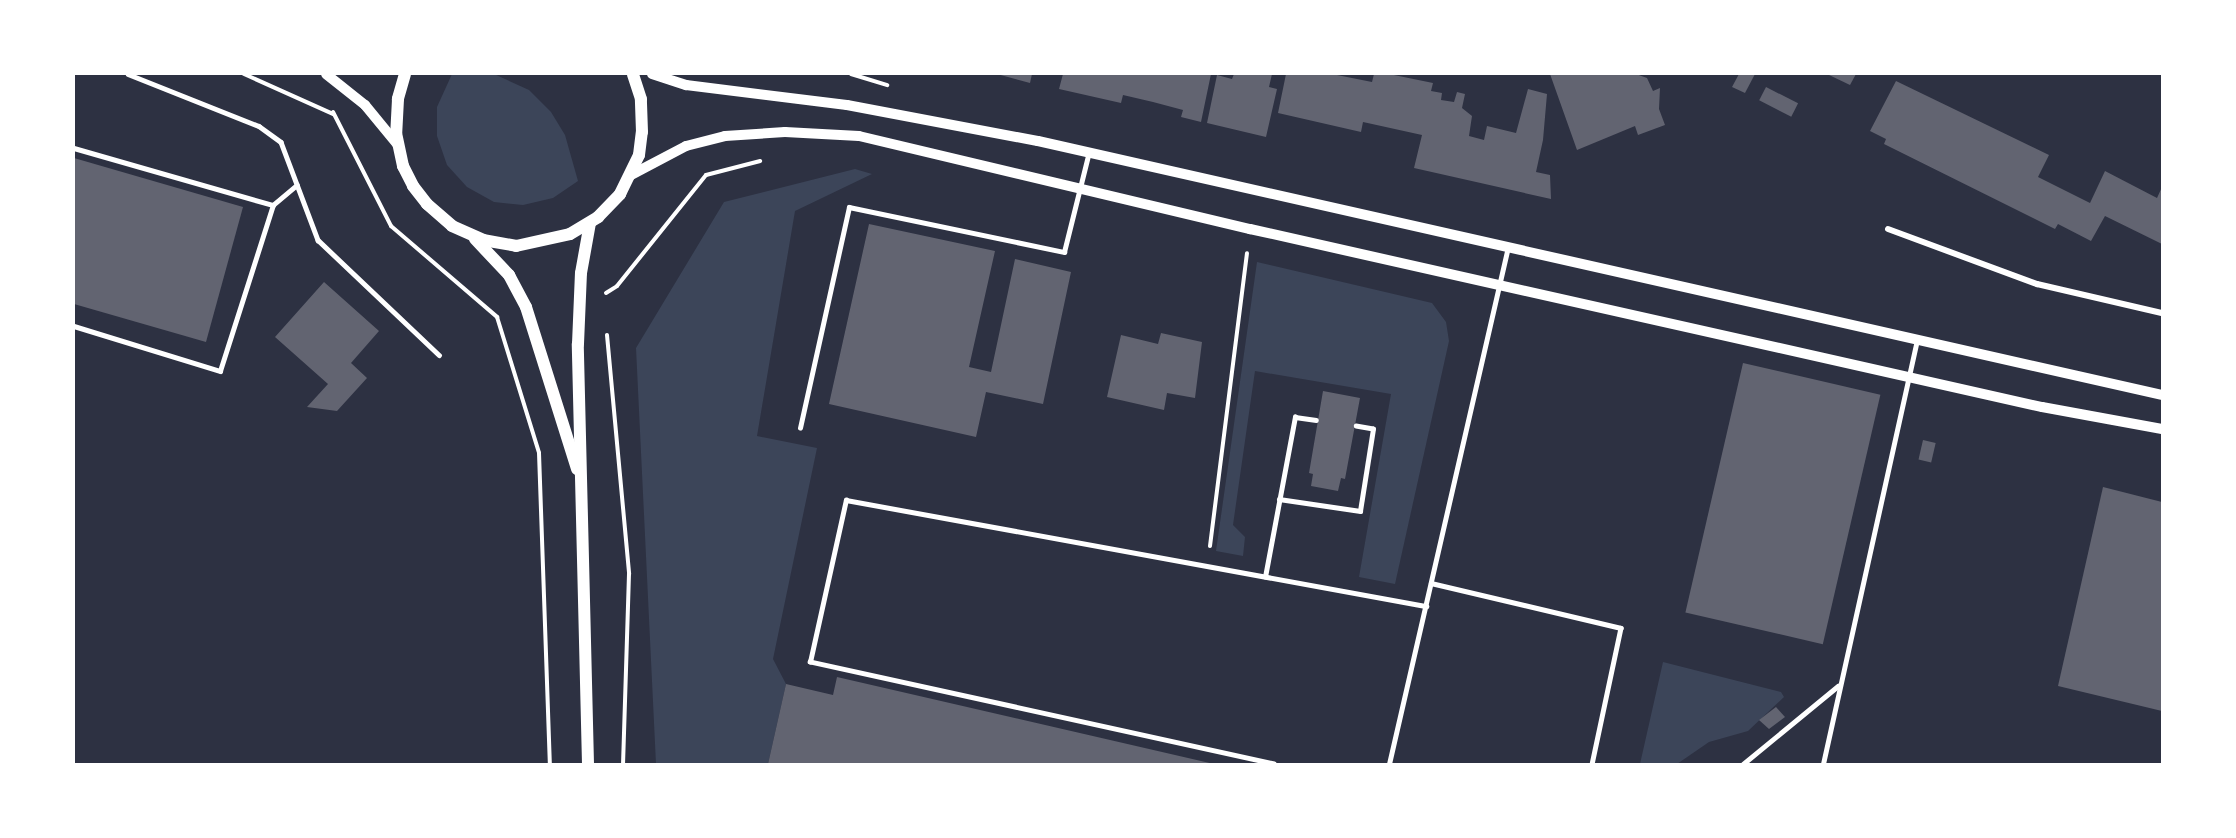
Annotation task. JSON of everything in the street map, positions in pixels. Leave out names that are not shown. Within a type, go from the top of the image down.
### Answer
[{"type":"main road","points":[[405,74],[396,110],[397,144],[403,166],[419,196],[443,220],[472,236],[505,245],[527,245],[560,238],[590,223],[620,194],[639,155],[643,121],[633,74]]},
{"type":"main road","points":[[588,765],[587,616],[581,484],[579,296],[590,223]]},
{"type":"main road","points":[[472,236],[509,275],[522,298],[581,484]]},
{"type":"street","points":[[326,74],[365,105],[397,144]]},
{"type":"street","points":[[652,74],[686,85],[847,105],[1089,153],[2163,395]]},
{"type":"street","points":[[631,175],[668,154],[703,140],[741,134],[809,132],[890,142],[1250,229],[1500,283],[2068,412],[2163,429]]},
{"type":"street","points":[[1888,229],[2010,276],[2163,313]]},
{"type":"lane","points":[[128,74],[259,126],[281,142],[318,240],[439,355]]},
{"type":"lane","points":[[74,148],[273,205]]},
{"type":"lane","points":[[800,428],[849,207],[1064,252],[1089,153]]},
{"type":"lane","points":[[74,326],[220,370],[273,205],[297,185]]},
{"type":"lane","points":[[1389,765],[1508,246]]},
{"type":"lane","points":[[1823,765],[1838,685],[1918,339]]},
{"type":"lane","points":[[1265,577],[1295,417],[1316,420]]},
{"type":"lane","points":[[1279,499],[1360,511],[1373,429],[1356,426]]},
{"type":"lane","points":[[1274,765],[810,662],[846,500],[1426,606]]},
{"type":"lane","points":[[1431,583],[1621,628],[1592,765]]},
{"type":"lane","points":[[1743,765],[1838,685]]},
{"type":"path","points":[[244,74],[334,115],[391,226],[497,317],[539,453],[550,765]]},
{"type":"path","points":[[607,304],[608,293],[706,175]]},
{"type":"path","points":[[1207,566],[1250,229]]},
{"type":"path","points":[[607,328],[629,574],[623,765]]},
{"type":"shaded area","points":[[452,74],[494,74],[529,90],[551,112],[565,135],[578,181],[553,198],[523,205],[494,202],[467,187],[447,165],[437,136],[437,107]]},
{"type":"shaded area","points":[[855,169],[872,174],[795,211],[757,436],[817,448],[773,659],[786,684],[768,764],[656,764],[636,348],[724,202]]},
{"type":"shaded area","points":[[1257,262],[1432,303],[1446,322],[1449,341],[1395,584],[1359,577],[1391,394],[1255,371],[1233,525],[1245,537],[1243,556],[1216,551]]},
{"type":"shaded area","points":[[1663,662],[1781,692],[1784,697],[1748,731],[1709,742],[1677,764],[1640,764]]},
{"type":"building","points":[[997,74],[1032,74],[1030,83]]},
{"type":"building","points":[[1063,74],[1211,74],[1201,122],[1181,117],[1183,110],[1123,95],[1121,103],[1059,89]]},
{"type":"building","points":[[1234,74],[1272,74],[1269,87],[1277,89],[1266,137],[1207,123],[1217,75],[1232,79]]},
{"type":"building","points":[[1286,74],[1332,74],[1372,82],[1374,74],[1389,74],[1433,83],[1431,91],[1442,93],[1441,100],[1454,102],[1457,92],[1465,94],[1462,108],[1472,116],[1469,136],[1484,140],[1487,126],[1516,133],[1528,89],[1547,94],[1543,140],[1536,172],[1550,175],[1551,199],[1414,168],[1422,135],[1363,122],[1361,132],[1278,113]]},
{"type":"building","points":[[1550,74],[1636,74],[1647,78],[1653,91],[1660,88],[1659,109],[1665,125],[1638,135],[1635,126],[1577,150]]},
{"type":"building","points":[[1739,74],[1755,74],[1745,93],[1732,87]]},
{"type":"building","points":[[1827,74],[1856,74],[1850,85]]},
{"type":"building","points":[[1896,81],[2049,155],[2038,177],[2090,203],[2105,171],[2157,198],[2162,187],[2162,244],[2105,216],[2091,241],[2058,224],[2055,229],[1884,144],[1886,139],[1870,131]]},
{"type":"building","points":[[1766,87],[1798,103],[1791,117],[1759,100]]},
{"type":"building","points":[[74,158],[243,207],[206,342],[74,304]]},
{"type":"building","points":[[869,224],[995,251],[969,367],[991,372],[1015,259],[1071,272],[1043,404],[986,392],[976,437],[829,404]]},
{"type":"building","points":[[324,282],[379,331],[351,363],[367,378],[337,411],[307,407],[328,384],[275,337]]},
{"type":"building","points":[[1161,333],[1202,342],[1195,398],[1167,393],[1164,410],[1107,397],[1121,335],[1158,344]]},
{"type":"building","points":[[1743,363],[1880,395],[1823,644],[1685,612]]},
{"type":"building","points":[[1323,391],[1360,398],[1345,479],[1341,478],[1338,491],[1311,486],[1313,474],[1309,473]]},
{"type":"building","points":[[1923,440],[1936,443],[1931,462],[1919,459]]},
{"type":"building","points":[[2103,487],[2162,502],[2162,711],[2058,686]]},
{"type":"building","points":[[837,677],[1214,764],[768,764],[786,684],[833,695]]},
{"type":"building","points":[[1776,707],[1785,717],[1769,729],[1759,720]]}]
